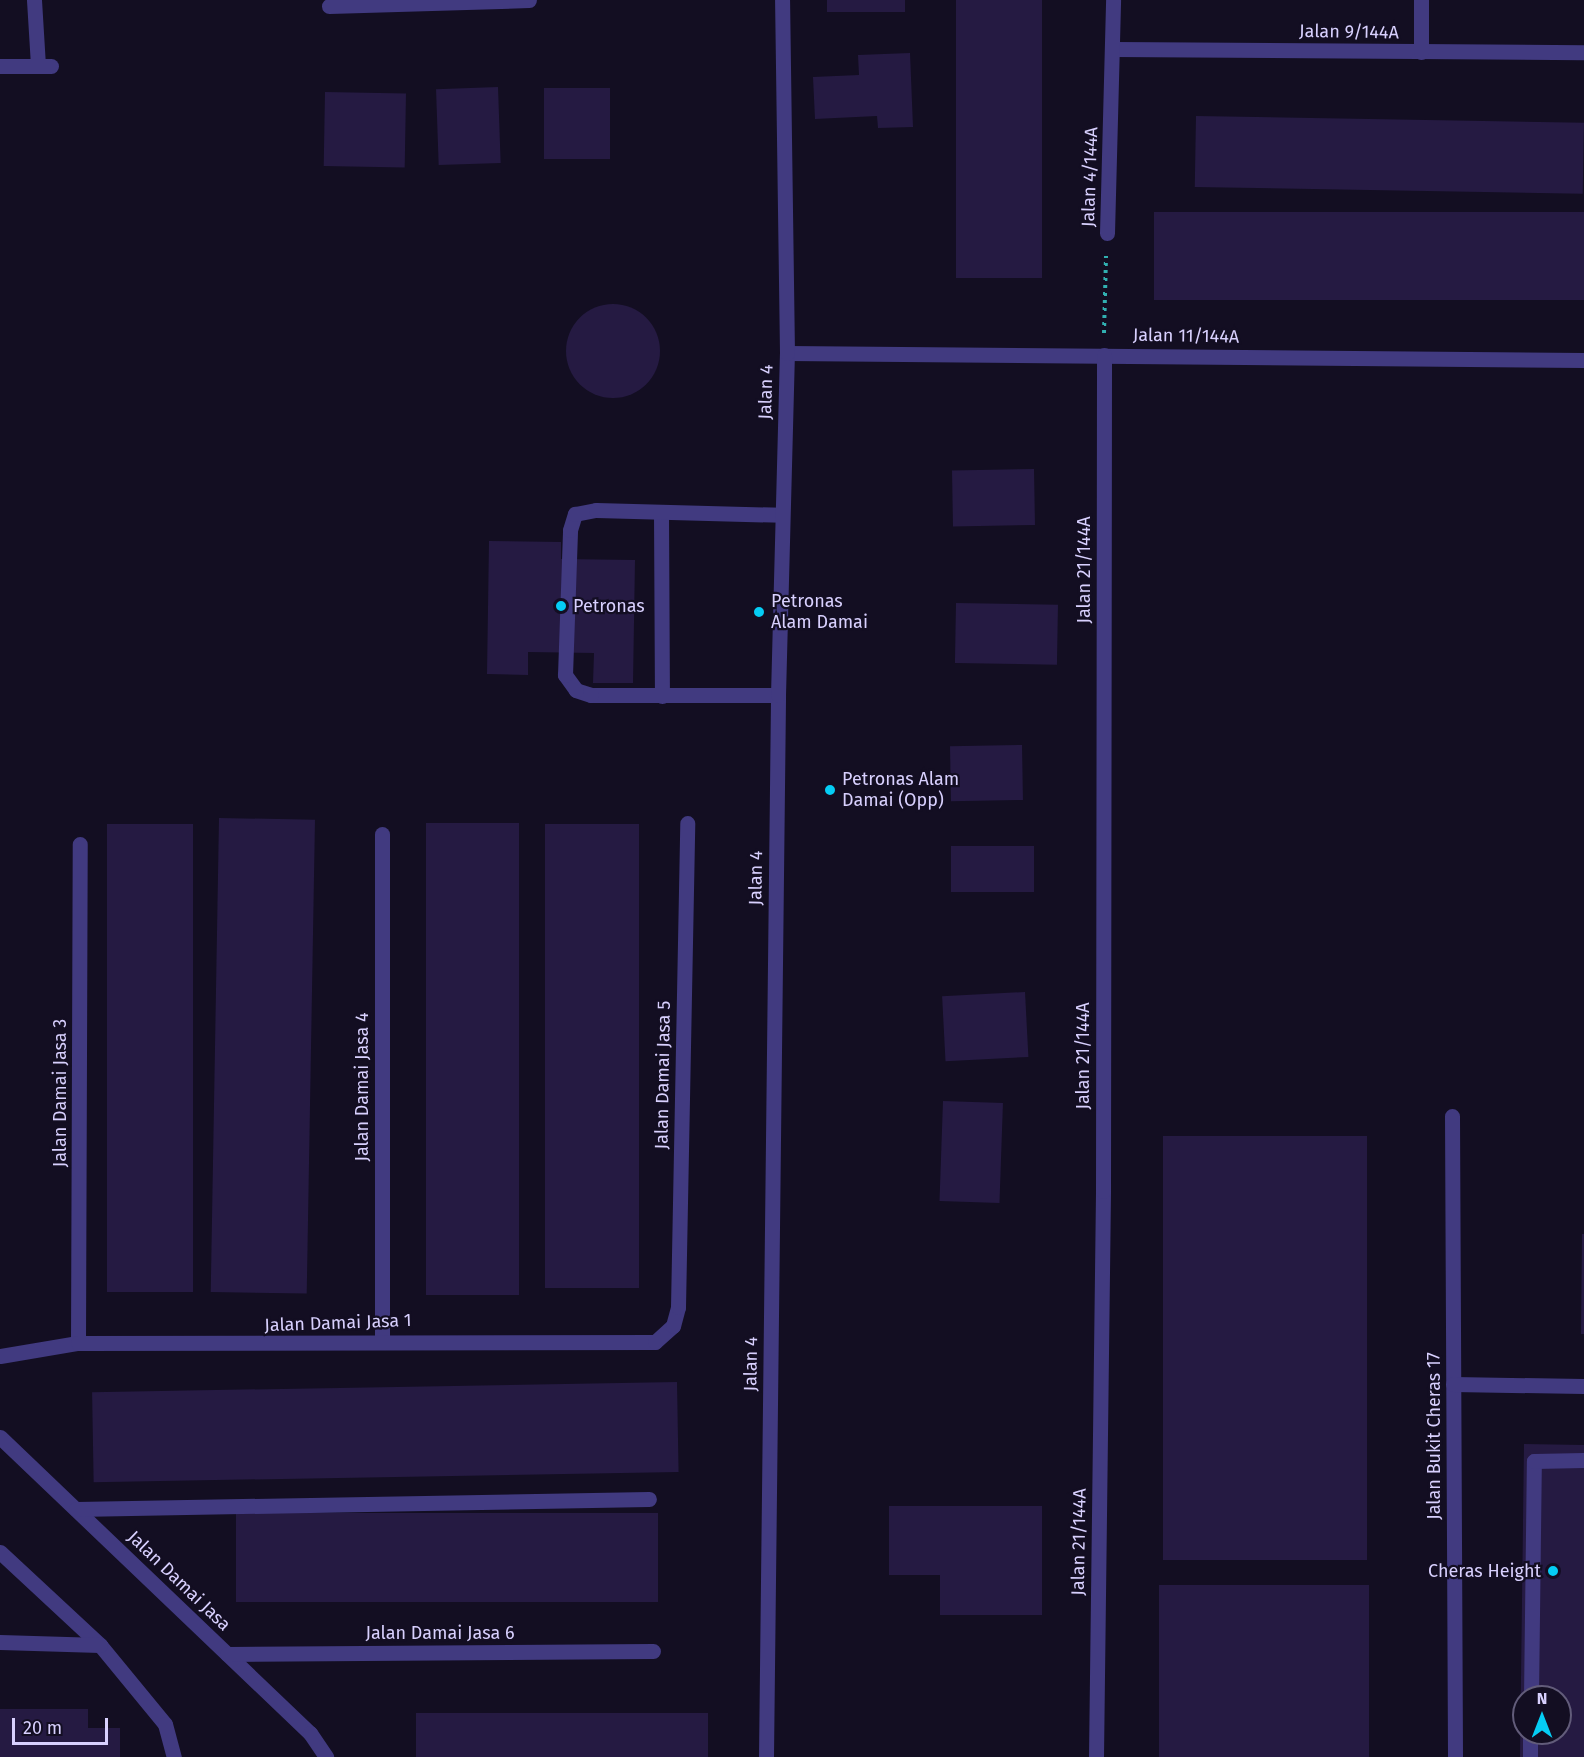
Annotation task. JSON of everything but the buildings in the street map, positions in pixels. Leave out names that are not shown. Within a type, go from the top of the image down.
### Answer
[{"type":"street","points":[[0,66],[44,66],[34,0]]},
{"type":"street","points":[[329,6],[529,0]]},
{"type":"street","name":"Jalan 4","points":[[766,1757],[778,694],[787,353],[782,0]]},
{"type":"street","name":"Jalan 4/144A","points":[[1107,233],[1114,49],[1113,0]]},
{"type":"street","points":[[1421,0],[1421,52]]},
{"type":"street","name":"Jalan 9/144A","points":[[1114,49],[1584,52]]},
{"type":"street","name":"Jalan 11/144A","points":[[787,353],[1584,360]]},
{"type":"street","name":"Jalan 21/144A","points":[[1096,1757],[1103,1191],[1104,354]]},
{"type":"street","points":[[661,513],[662,696]]},
{"type":"street","points":[[778,694],[662,696],[591,694],[576,690],[565,675],[570,530],[575,514],[782,515]]},
{"type":"street","name":"Jalan Damai Jasa 5","points":[[674,1326],[678,1307],[687,823]]},
{"type":"street","name":"Jalan Damai Jasa 4","points":[[381,834],[381,1340]]},
{"type":"street","name":"Jalan Damai Jasa 3","points":[[78,1343],[80,844]]},
{"type":"street","name":"Jalan Bukit Cheras 17","points":[[1452,1116],[1455,1757]]},
{"type":"street","name":"Jalan Damai Jasa 1","points":[[1,1354],[78,1343],[242,1345],[381,1340],[655,1342],[674,1326]]},
{"type":"street","points":[[1453,1384],[1584,1386]]},
{"type":"street","name":"Jalan Damai Jasa","points":[[0,1437],[310,1733],[326,1757]]},
{"type":"street","points":[[1531,1685],[1534,1461],[1584,1461]]},
{"type":"street","points":[[76,1509],[649,1498]]},
{"type":"street","points":[[0,1552],[100,1645],[165,1724],[174,1757]]},
{"type":"street","points":[[0,1642],[100,1645]]},
{"type":"street","name":"Jalan Damai Jasa 6","points":[[227,1654],[652,1651]]},
{"type":"path","name":"Jalan 4/144A","points":[[1104,354],[1107,233]]},
{"type":"place","name":"Petronas","points":[[561,606]]},
{"type":"place","name":"Petronas Alam Damai","points":[[759,612]]},
{"type":"place","name":"Petronas Alam Damai (Opp)","points":[[830,790]]},
{"type":"place","name":"Cheras Height","points":[[1553,1571]]}]
